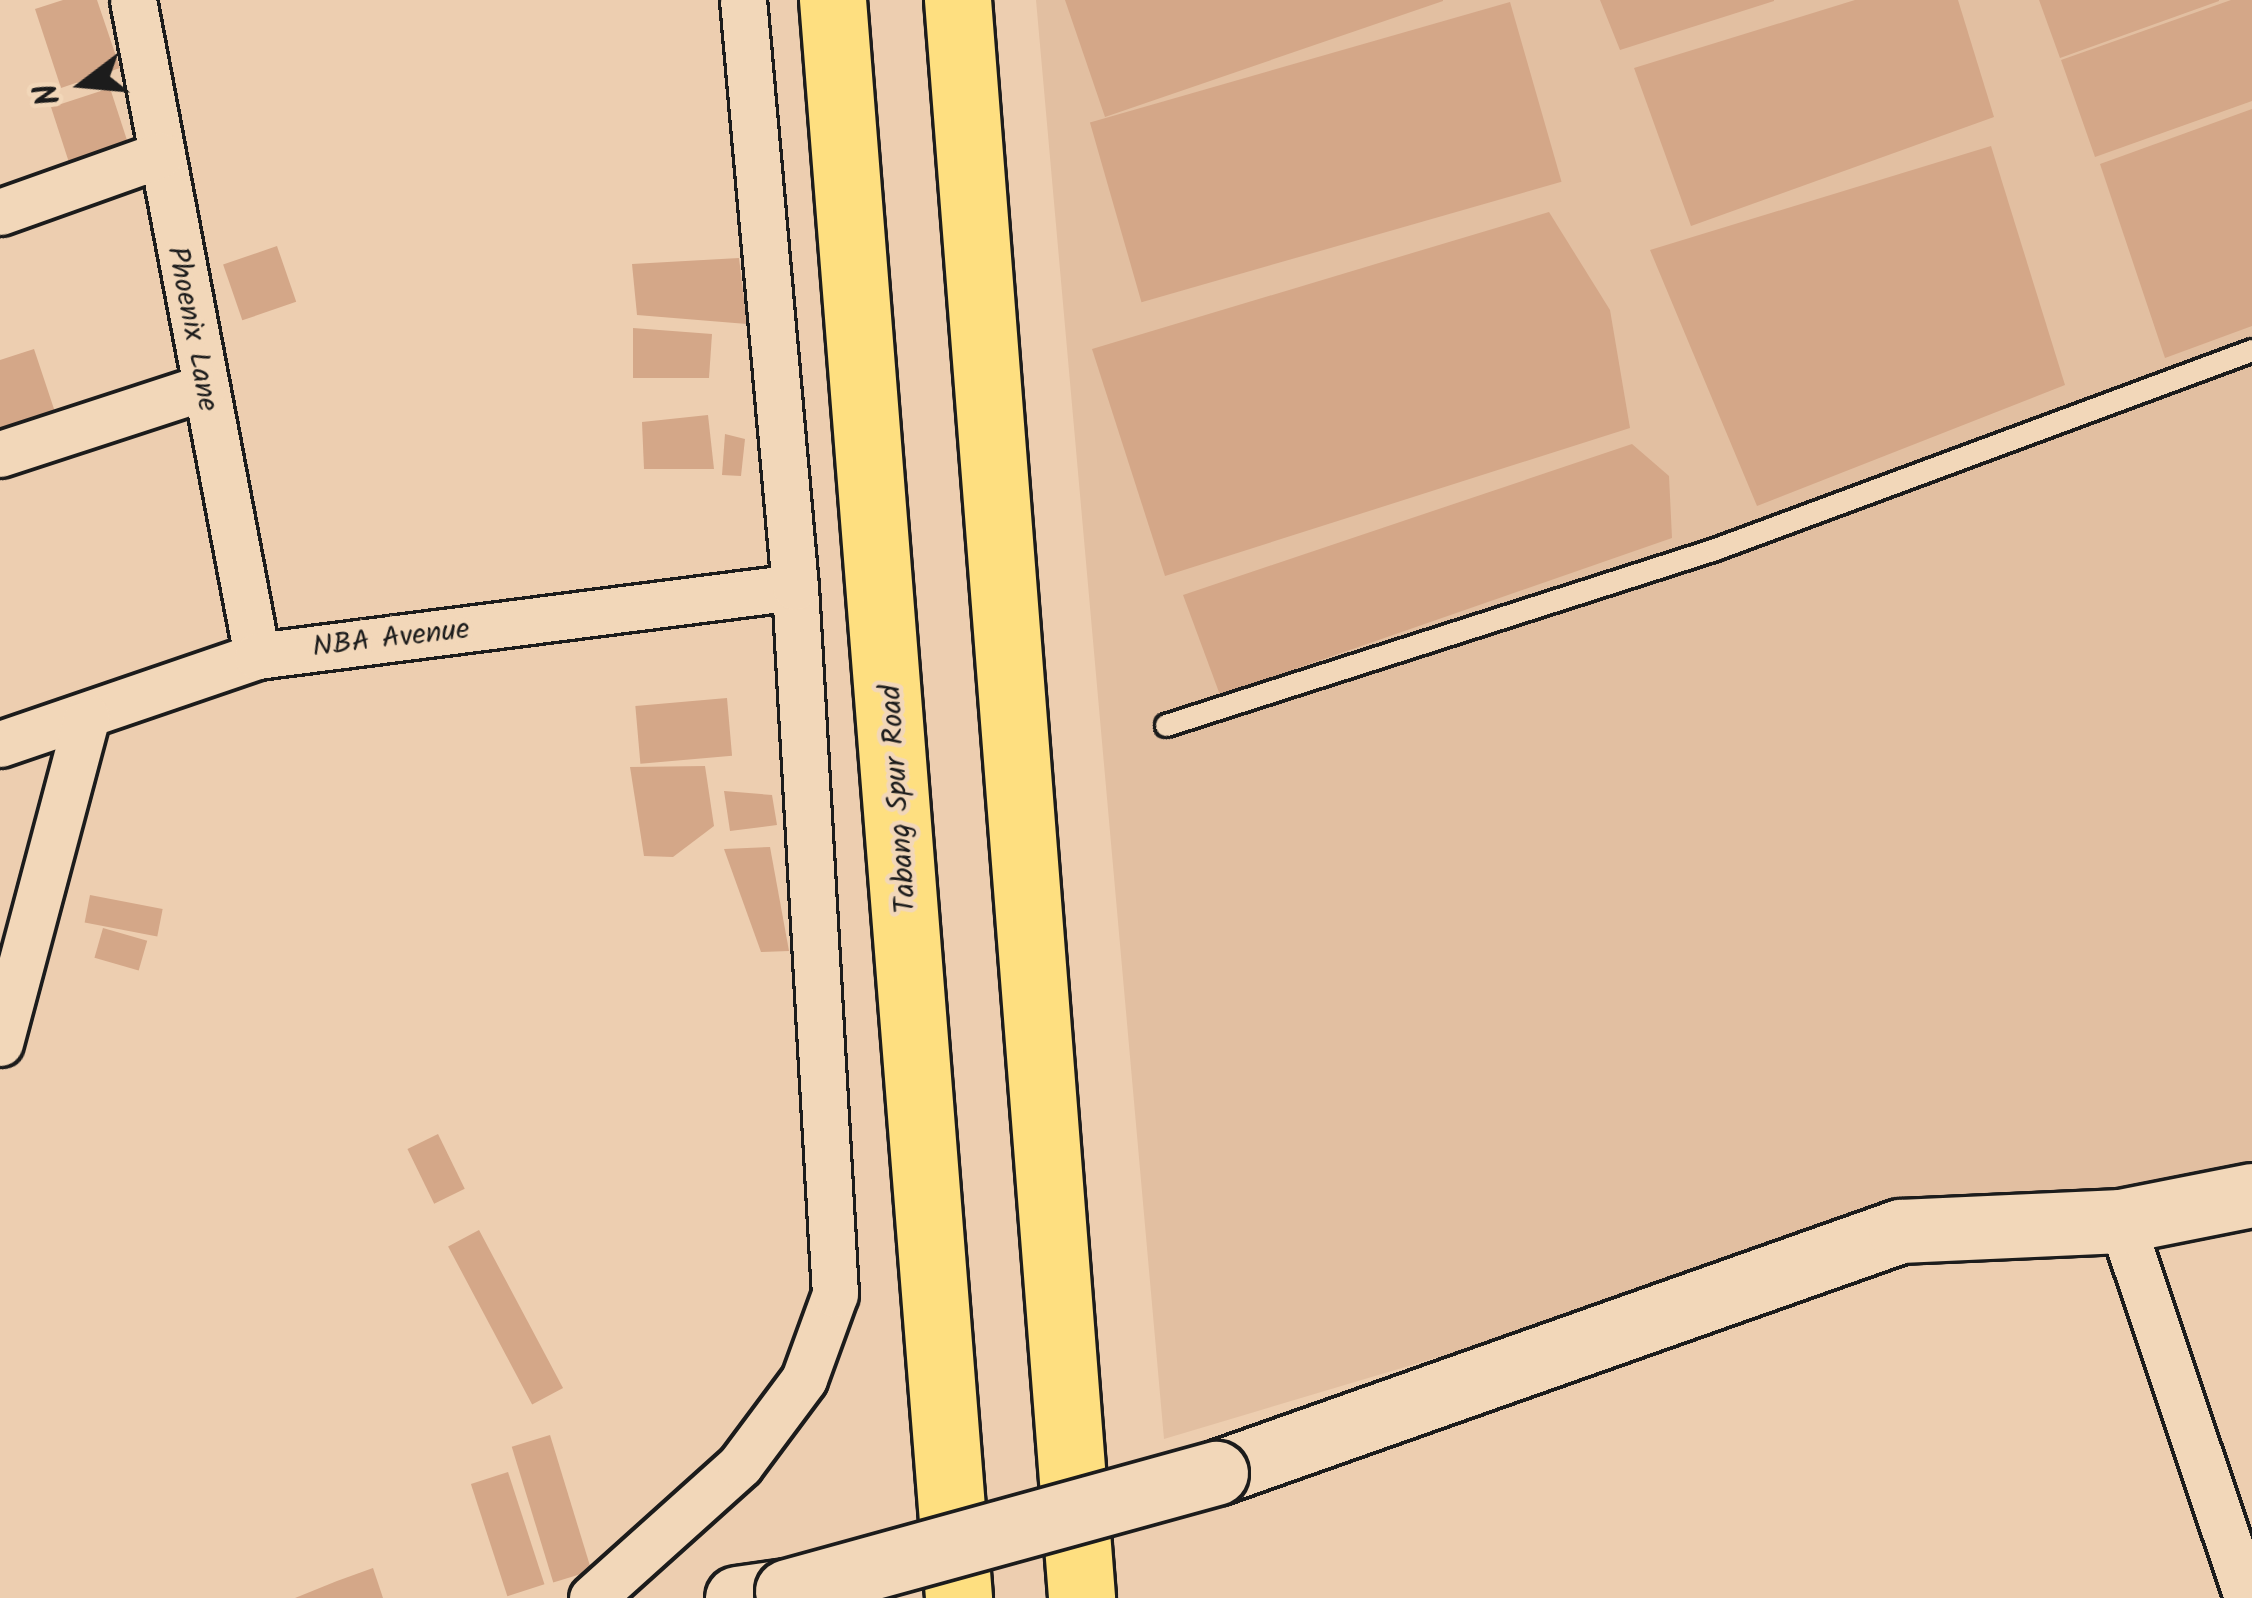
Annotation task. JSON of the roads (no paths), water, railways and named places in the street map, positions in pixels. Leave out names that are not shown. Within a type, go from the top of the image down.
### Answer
[{"type":"highway","name":"Tabang Spur Road","points":[[833,0],[959,1598]]},
{"type":"highway","points":[[958,0],[1082,1598]]},
{"type":"street","name":"Phoenix Lane","points":[[133,0],[202,388],[257,656]]},
{"type":"street","points":[[592,1598],[740,1465],[804,1379],[835,1294],[795,587],[743,0]]},
{"type":"street","points":[[0,212],[160,155]]},
{"type":"street","points":[[0,454],[202,388]]},
{"type":"street","name":"NBA Avenue","points":[[0,744],[257,656],[795,587]]},
{"type":"street","points":[[0,1043],[87,717]]},
{"type":"street","points":[[762,1594],[1216,1473],[1900,1231],[2121,1221],[2252,1195]]},
{"type":"street","points":[[2121,1221],[2247,1598]]},
{"type":"lane","points":[[1166,725],[1715,549],[2252,350]]}]
